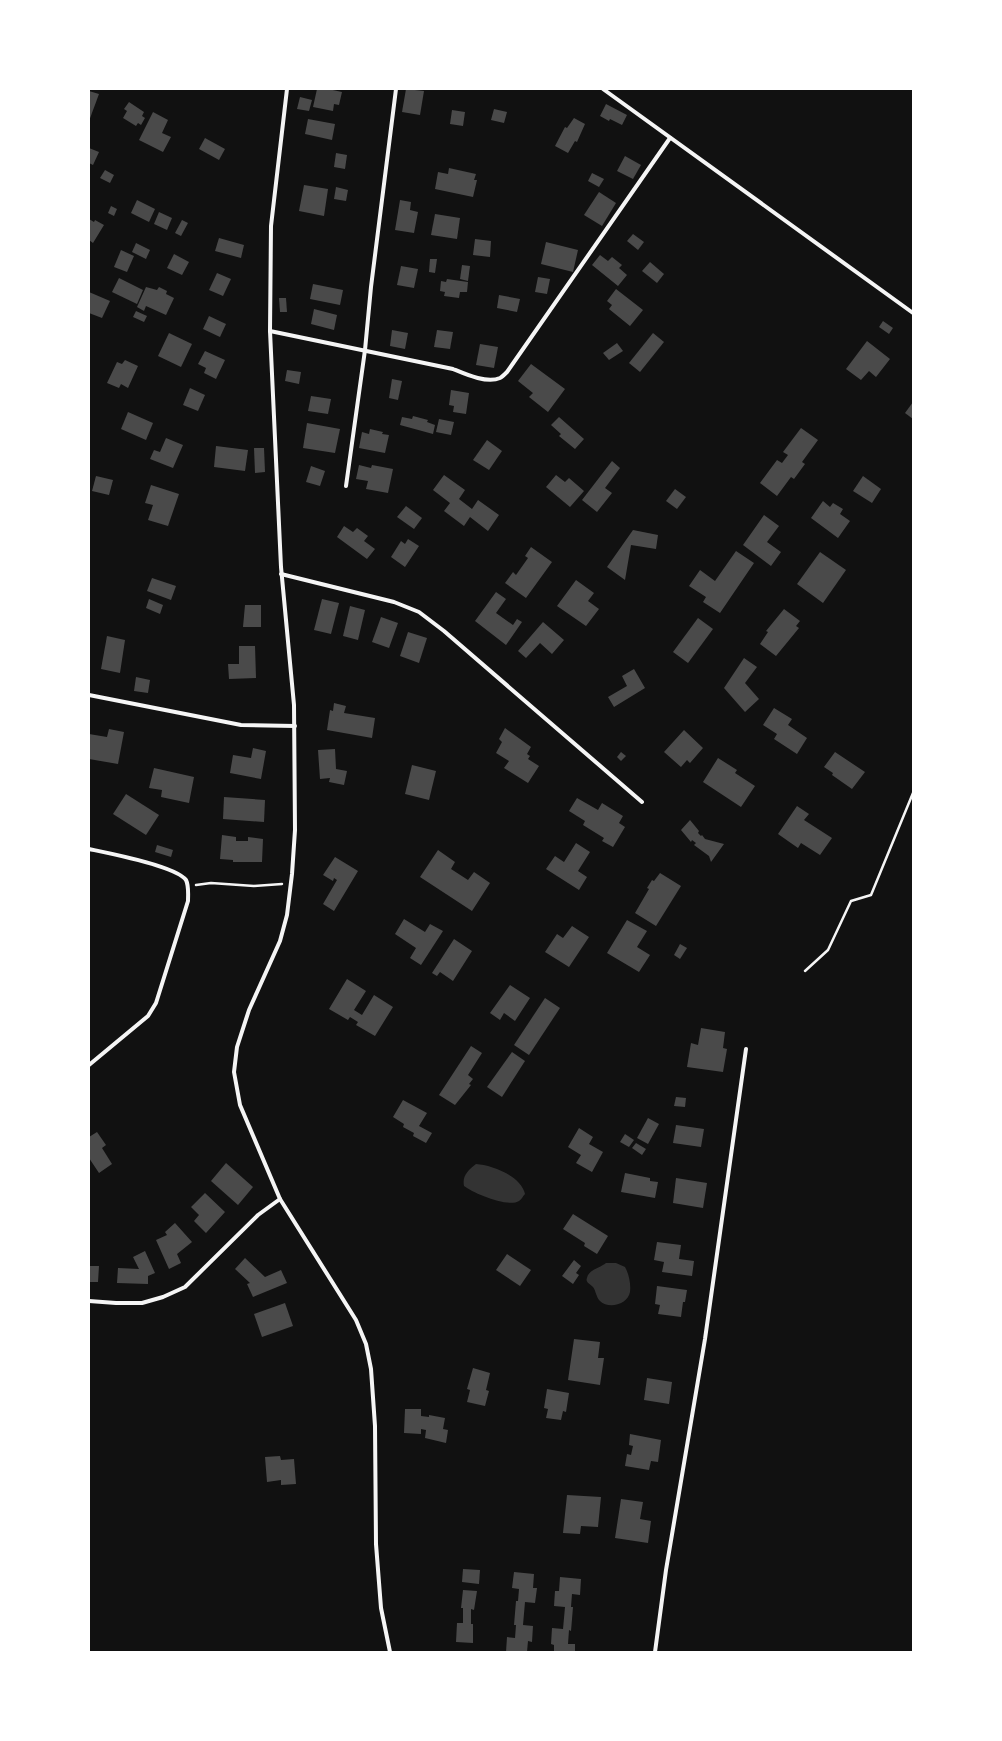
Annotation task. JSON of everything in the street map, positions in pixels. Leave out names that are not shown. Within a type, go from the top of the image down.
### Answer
[{"type":"street","points":[[287,89],[271,226],[270,331],[281,574],[295,726],[295,830],[287,915],[280,941],[249,1010],[237,1047],[234,1072],[240,1105],[280,1199],[356,1320],[366,1344],[371,1369],[375,1421],[376,1544],[381,1608],[390,1652]]},
{"type":"street","points":[[346,486],[365,350],[371,287],[396,89]]},
{"type":"street","points":[[603,89],[913,313]]},
{"type":"street","points":[[270,331],[453,369],[472,377],[494,380],[500,378],[507,372],[670,138]]},
{"type":"street","points":[[281,574],[394,602],[419,612],[444,631],[642,802]]},
{"type":"street","points":[[89,695],[241,725],[295,726]]},
{"type":"street","points":[[89,849],[148,862],[181,876],[186,881],[188,902],[156,1003],[148,1016],[89,1065]]},
{"type":"street","points":[[655,1652],[666,1570],[705,1339],[746,1050]]},
{"type":"street","points":[[89,1301],[116,1304],[142,1303],[163,1297],[185,1287],[258,1215],[280,1199]]},
{"type":"path","points":[[805,971],[828,950],[850,901],[871,895],[913,793]]},
{"type":"path","points":[[187,885],[211,883],[254,886],[277,884],[291,885]]},
{"type":"shaded area","points":[[476,1164],[497,1169],[512,1177],[518,1182],[525,1194],[519,1201],[507,1203],[482,1196],[468,1189],[464,1186],[464,1179],[468,1171]]},
{"type":"shaded area","points":[[606,1263],[616,1263],[625,1267],[629,1276],[629,1296],[626,1300],[618,1304],[604,1304],[600,1301],[595,1290],[587,1281],[590,1273]]},
{"type":"building","points":[[317,89],[328,89],[342,92],[339,105],[334,104],[333,111],[313,107]]},
{"type":"building","points":[[406,89],[424,91],[420,115],[402,112]]},
{"type":"building","points":[[89,91],[99,94],[89,121]]},
{"type":"building","points":[[300,97],[312,100],[309,111],[297,109]]},
{"type":"building","points":[[129,102],[144,112],[142,116],[145,118],[141,125],[138,123],[136,126],[123,118],[127,111],[124,109]]},
{"type":"building","points":[[606,104],[627,115],[622,125],[610,119],[609,121],[600,116]]},
{"type":"building","points":[[494,109],[507,112],[504,123],[491,120]]},
{"type":"building","points":[[452,110],[465,112],[463,126],[450,124]]},
{"type":"building","points":[[153,112],[168,120],[162,133],[171,137],[163,152],[139,140]]},
{"type":"building","points":[[574,118],[585,124],[577,142],[575,141],[568,153],[555,146],[565,127],[567,128]]},
{"type":"building","points":[[308,119],[335,124],[332,140],[305,134]]},
{"type":"building","points":[[205,138],[225,149],[219,160],[199,149]]},
{"type":"building","points":[[89,148],[99,152],[93,165],[89,163]]},
{"type":"building","points":[[336,153],[347,155],[345,169],[334,167]]},
{"type":"building","points":[[625,156],[641,165],[633,179],[617,171]]},
{"type":"building","points":[[449,168],[476,174],[474,180],[477,180],[473,197],[435,189],[438,172],[448,174]]},
{"type":"building","points":[[105,170],[114,175],[110,183],[100,178]]},
{"type":"building","points":[[592,173],[604,179],[599,187],[588,181]]},
{"type":"building","points":[[304,185],[328,189],[324,216],[299,211]]},
{"type":"building","points":[[336,187],[348,190],[346,201],[334,199]]},
{"type":"building","points":[[599,192],[616,203],[602,226],[584,215]]},
{"type":"building","points":[[137,200],[155,209],[149,222],[131,213]]},
{"type":"building","points":[[400,200],[411,202],[410,210],[418,212],[414,233],[395,230]]},
{"type":"building","points":[[111,206],[117,209],[114,216],[108,213]]},
{"type":"building","points":[[159,212],[172,218],[167,230],[154,224]]},
{"type":"building","points":[[435,214],[460,218],[457,239],[431,235]]},
{"type":"building","points":[[89,219],[94,222],[95,220],[104,225],[93,243],[89,240]]},
{"type":"building","points":[[182,220],[188,223],[181,236],[175,233]]},
{"type":"building","points":[[633,234],[644,242],[638,250],[627,241]]},
{"type":"building","points":[[219,238],[244,245],[241,258],[215,251]]},
{"type":"building","points":[[475,239],[491,241],[490,257],[473,255]]},
{"type":"building","points":[[546,242],[578,250],[573,272],[541,264]]},
{"type":"building","points":[[136,243],[150,250],[146,259],[132,252]]},
{"type":"building","points":[[121,250],[134,256],[127,272],[114,267]]},
{"type":"building","points":[[174,254],[189,262],[182,275],[167,268]]},
{"type":"building","points":[[600,255],[608,261],[612,257],[622,265],[619,268],[627,275],[618,286],[592,265]]},
{"type":"building","points":[[430,259],[437,259],[435,273],[429,272]]},
{"type":"building","points":[[650,262],[664,274],[657,283],[642,271]]},
{"type":"building","points":[[462,265],[470,266],[468,281],[460,279]]},
{"type":"building","points":[[401,266],[418,269],[414,288],[397,285]]},
{"type":"building","points":[[217,273],[231,279],[223,296],[209,290]]},
{"type":"building","points":[[538,277],[550,279],[547,294],[535,292]]},
{"type":"building","points":[[119,278],[143,290],[137,304],[112,292]]},
{"type":"building","points":[[447,279],[468,282],[467,292],[460,292],[459,298],[444,296],[445,292],[440,291],[441,281],[446,282]]},
{"type":"building","points":[[313,284],[343,290],[340,305],[310,299]]},
{"type":"building","points":[[146,287],[157,290],[159,287],[167,291],[166,294],[174,298],[166,315],[146,306],[144,311],[137,307]]},
{"type":"building","points":[[616,289],[643,310],[630,326],[609,309],[612,305],[607,301]]},
{"type":"building","points":[[89,292],[110,301],[102,318],[89,313]]},
{"type":"building","points":[[499,295],[520,299],[517,312],[497,308]]},
{"type":"building","points":[[279,298],[286,298],[287,312],[280,312]]},
{"type":"building","points":[[314,309],[337,315],[334,330],[311,324]]},
{"type":"building","points":[[136,311],[147,316],[144,322],[133,317]]},
{"type":"building","points":[[209,316],[226,324],[220,337],[203,329]]},
{"type":"building","points":[[883,321],[893,328],[889,334],[879,327]]},
{"type":"building","points":[[392,330],[408,333],[405,349],[390,346]]},
{"type":"building","points":[[437,330],[453,332],[450,349],[434,347]]},
{"type":"building","points":[[169,333],[192,344],[181,367],[158,356]]},
{"type":"building","points":[[653,333],[664,342],[640,372],[629,363]]},
{"type":"building","points":[[867,341],[890,359],[876,377],[869,371],[861,380],[846,369]]},
{"type":"building","points":[[617,343],[623,351],[609,360],[603,353]]},
{"type":"building","points":[[480,344],[498,347],[494,368],[476,365]]},
{"type":"building","points":[[205,351],[225,360],[216,379],[204,373],[206,368],[198,364]]},
{"type":"building","points":[[125,360],[138,366],[128,388],[121,384],[119,388],[107,383],[117,362],[122,364]]},
{"type":"building","points":[[531,364],[565,389],[548,412],[529,397],[533,393],[518,381]]},
{"type":"building","points":[[287,370],[301,372],[299,384],[285,381]]},
{"type":"building","points":[[392,379],[402,381],[398,400],[389,398]]},
{"type":"building","points":[[190,388],[205,395],[198,411],[183,405]]},
{"type":"building","points":[[451,390],[469,393],[466,414],[453,412],[454,406],[449,405]]},
{"type":"building","points":[[311,396],[331,399],[328,414],[308,411]]},
{"type":"building","points":[[913,402],[913,419],[905,413]]},
{"type":"building","points":[[128,412],[153,423],[146,440],[121,429]]},
{"type":"building","points":[[413,416],[428,420],[427,422],[435,425],[433,434],[400,425],[402,417],[412,419]]},
{"type":"building","points":[[559,417],[584,439],[575,449],[559,436],[561,434],[551,425]]},
{"type":"building","points":[[439,419],[454,422],[451,435],[436,432]]},
{"type":"building","points":[[307,423],[340,429],[335,453],[303,448]]},
{"type":"building","points":[[801,428],[818,440],[802,462],[805,464],[794,479],[791,477],[777,496],[760,483],[777,460],[782,463],[788,455],[783,452]]},
{"type":"building","points":[[370,429],[389,435],[385,453],[359,448],[362,432],[369,434]]},
{"type":"building","points":[[166,438],[183,445],[173,468],[150,459],[154,450],[160,452]]},
{"type":"building","points":[[487,440],[502,451],[489,470],[473,460]]},
{"type":"building","points":[[216,446],[248,450],[245,471],[214,467]]},
{"type":"building","points":[[254,448],[264,448],[265,472],[255,473]]},
{"type":"building","points":[[612,461],[620,468],[605,488],[612,493],[597,512],[582,500]]},
{"type":"building","points":[[359,465],[371,468],[372,465],[393,469],[388,493],[366,489],[368,481],[356,479]]},
{"type":"building","points":[[311,466],[325,471],[320,486],[306,482]]},
{"type":"building","points":[[444,475],[465,490],[459,499],[472,509],[478,500],[499,515],[488,531],[470,517],[464,526],[444,511],[450,503],[433,490]]},
{"type":"building","points":[[556,475],[565,482],[569,478],[584,491],[570,507],[546,487]]},
{"type":"building","points":[[96,476],[113,480],[109,495],[92,491]]},
{"type":"building","points":[[863,476],[881,489],[872,503],[853,491]]},
{"type":"building","points":[[151,485],[179,494],[168,526],[148,520],[153,505],[145,503]]},
{"type":"building","points":[[675,489],[686,497],[677,509],[666,501]]},
{"type":"building","points":[[823,501],[830,507],[833,503],[843,509],[840,514],[850,521],[838,538],[811,518]]},
{"type":"building","points":[[406,506],[422,518],[414,529],[397,517]]},
{"type":"building","points":[[764,515],[779,526],[767,542],[781,552],[771,566],[743,545]]},
{"type":"building","points":[[344,526],[353,532],[357,528],[368,536],[364,541],[375,549],[367,559],[337,537]]},
{"type":"building","points":[[633,530],[658,535],[656,549],[631,545],[625,580],[607,567]]},
{"type":"building","points":[[408,539],[419,546],[405,567],[391,557],[401,541],[405,544]]},
{"type":"building","points":[[531,547],[552,562],[526,598],[505,583],[513,572],[516,575],[528,558],[525,556]]},
{"type":"building","points":[[736,551],[754,563],[720,613],[703,602],[706,597],[689,586],[700,570],[715,581]]},
{"type":"building","points":[[820,552],[846,570],[823,603],[797,584]]},
{"type":"building","points":[[152,578],[176,586],[171,600],[147,591]]},
{"type":"building","points":[[576,580],[594,593],[588,601],[599,609],[586,626],[557,606]]},
{"type":"building","points":[[496,592],[506,599],[496,613],[513,625],[517,619],[522,622],[506,645],[475,621]]},
{"type":"building","points":[[149,599],[163,605],[160,614],[146,608]]},
{"type":"building","points":[[322,599],[339,603],[331,634],[314,630]]},
{"type":"building","points":[[245,605],[261,605],[261,627],[243,627]]},
{"type":"building","points":[[350,606],[365,610],[358,640],[343,636]]},
{"type":"building","points":[[784,609],[800,621],[796,626],[799,628],[776,656],[760,644],[768,632],[766,631]]},
{"type":"building","points":[[381,617],[398,623],[389,648],[372,642]]},
{"type":"building","points":[[698,618],[713,629],[688,663],[673,652]]},
{"type":"building","points":[[543,622],[564,640],[552,654],[540,643],[526,658],[518,651]]},
{"type":"building","points":[[408,632],[427,638],[419,663],[400,656]]},
{"type":"building","points":[[107,636],[125,640],[120,673],[101,669]]},
{"type":"building","points":[[239,646],[255,646],[256,678],[229,679],[228,664],[239,664]]},
{"type":"building","points":[[744,658],[757,667],[745,683],[759,699],[745,712],[724,688]]},
{"type":"building","points":[[634,669],[645,688],[614,707],[608,697],[627,686],[622,676]]},
{"type":"building","points":[[136,677],[150,680],[148,693],[134,691]]},
{"type":"building","points":[[334,703],[346,706],[344,713],[375,718],[372,738],[327,730],[330,710],[333,711]]},
{"type":"building","points":[[774,708],[792,719],[788,725],[807,738],[797,754],[774,739],[777,734],[763,725]]},
{"type":"building","points":[[505,728],[531,747],[527,754],[530,756],[528,759],[539,766],[528,783],[504,768],[509,761],[496,753],[502,742],[499,739]]},
{"type":"building","points":[[109,729],[124,732],[118,764],[89,759],[89,734],[107,737]]},
{"type":"building","points":[[684,730],[703,748],[690,763],[687,760],[681,767],[664,752]]},
{"type":"building","points":[[253,748],[266,751],[261,779],[230,773],[233,755],[251,758]]},
{"type":"building","points":[[335,749],[336,769],[347,771],[344,785],[329,782],[330,778],[320,779],[318,750]]},
{"type":"building","points":[[621,752],[626,756],[621,761],[617,757]]},
{"type":"building","points":[[835,752],[865,772],[852,789],[832,775],[833,773],[824,767]]},
{"type":"building","points":[[718,758],[737,770],[735,773],[755,786],[741,807],[703,782]]},
{"type":"building","points":[[412,765],[436,771],[429,800],[405,794]]},
{"type":"building","points":[[154,768],[194,777],[189,803],[161,797],[162,790],[149,788]]},
{"type":"building","points":[[126,794],[159,815],[146,835],[113,814]]},
{"type":"building","points":[[224,797],[265,800],[264,822],[223,819]]},
{"type":"building","points":[[577,798],[598,810],[602,803],[623,816],[619,823],[625,827],[613,847],[602,841],[604,838],[583,825],[585,821],[569,811]]},
{"type":"building","points":[[797,806],[809,814],[804,820],[832,838],[820,855],[801,843],[798,848],[778,834]]},
{"type":"building","points":[[690,820],[699,831],[698,833],[705,839],[724,844],[711,862],[709,856],[694,845],[696,843],[692,840],[691,842],[681,830]]},
{"type":"building","points":[[222,835],[236,837],[236,841],[248,841],[248,837],[263,839],[262,862],[233,862],[233,860],[220,859]]},
{"type":"building","points":[[576,843],[590,852],[578,871],[587,877],[579,890],[546,869],[555,856],[564,862]]},
{"type":"building","points":[[157,845],[173,850],[171,857],[155,852]]},
{"type":"building","points":[[438,850],[455,862],[451,869],[468,880],[474,872],[490,883],[472,911],[420,877]]},
{"type":"building","points":[[335,857],[358,871],[334,911],[323,904],[337,880],[334,878],[333,881],[323,875]]},
{"type":"building","points":[[660,873],[681,886],[656,926],[635,913],[649,889],[647,888],[652,880],[654,881]]},
{"type":"building","points":[[404,919],[425,932],[430,924],[443,931],[421,965],[410,958],[416,948],[395,934]]},
{"type":"building","points":[[627,920],[647,931],[637,947],[650,955],[639,972],[607,953]]},
{"type":"building","points":[[572,926],[589,937],[569,967],[545,952],[557,934],[563,938]]},
{"type":"building","points":[[454,939],[472,951],[453,981],[440,972],[437,976],[432,973]]},
{"type":"building","points":[[680,944],[687,948],[680,959],[674,955]]},
{"type":"building","points":[[347,979],[366,991],[354,1010],[362,1015],[374,995],[393,1007],[375,1036],[356,1025],[358,1022],[350,1017],[348,1020],[329,1009]]},
{"type":"building","points":[[510,985],[530,998],[515,1021],[504,1013],[500,1020],[490,1013]]},
{"type":"building","points":[[545,998],[560,1008],[529,1055],[514,1045]]},
{"type":"building","points":[[701,1028],[725,1032],[723,1048],[727,1049],[723,1072],[687,1067],[691,1043],[698,1045]]},
{"type":"building","points":[[471,1046],[482,1053],[468,1075],[473,1079],[469,1084],[471,1085],[455,1105],[439,1095]]},
{"type":"building","points":[[512,1052],[525,1061],[502,1097],[487,1087]]},
{"type":"building","points":[[676,1097],[686,1098],[685,1107],[674,1106]]},
{"type":"building","points":[[403,1100],[427,1113],[419,1126],[432,1133],[426,1143],[413,1136],[414,1133],[403,1127],[404,1124],[393,1117]]},
{"type":"building","points":[[648,1118],[659,1124],[648,1144],[637,1138]]},
{"type":"building","points":[[676,1125],[704,1129],[701,1147],[673,1143]]},
{"type":"building","points":[[579,1128],[593,1137],[589,1144],[603,1152],[592,1172],[576,1163],[581,1155],[568,1147]]},
{"type":"building","points":[[97,1132],[106,1145],[102,1148],[112,1164],[99,1173],[89,1158],[89,1137]]},
{"type":"building","points":[[625,1134],[634,1140],[629,1147],[620,1142]]},
{"type":"building","points":[[636,1143],[646,1149],[642,1155],[632,1148]]},
{"type":"building","points":[[226,1163],[253,1187],[238,1205],[211,1181]]},
{"type":"building","points":[[625,1173],[650,1178],[650,1181],[658,1182],[655,1198],[621,1192]]},
{"type":"building","points":[[676,1178],[707,1183],[703,1208],[673,1203]]},
{"type":"building","points":[[205,1193],[225,1212],[206,1233],[194,1221],[199,1215],[191,1207]]},
{"type":"building","points":[[573,1214],[608,1236],[597,1254],[584,1246],[585,1243],[563,1229]]},
{"type":"building","points":[[175,1223],[192,1242],[177,1254],[181,1263],[169,1269],[156,1240],[167,1235],[165,1232]]},
{"type":"building","points":[[657,1242],[681,1245],[679,1259],[694,1261],[692,1276],[662,1272],[664,1262],[654,1260]]},
{"type":"building","points":[[145,1251],[155,1273],[148,1276],[148,1284],[117,1283],[118,1268],[139,1269],[133,1257]]},
{"type":"building","points":[[507,1254],[531,1270],[520,1286],[496,1270]]},
{"type":"building","points":[[245,1258],[265,1277],[281,1270],[287,1283],[253,1297],[247,1284],[250,1283],[235,1269]]},
{"type":"building","points":[[574,1260],[581,1266],[576,1273],[579,1275],[573,1284],[562,1276]]},
{"type":"building","points":[[89,1266],[99,1266],[98,1282],[89,1282]]},
{"type":"building","points":[[657,1286],[687,1290],[685,1302],[683,1302],[681,1317],[658,1314],[660,1305],[655,1304]]},
{"type":"building","points":[[285,1303],[293,1326],[262,1337],[254,1314]]},
{"type":"building","points":[[574,1339],[600,1342],[598,1358],[604,1358],[600,1385],[568,1380]]},
{"type":"building","points":[[473,1368],[490,1373],[486,1390],[489,1391],[485,1406],[467,1402],[470,1390],[467,1389]]},
{"type":"building","points":[[647,1378],[672,1382],[669,1404],[644,1400]]},
{"type":"building","points":[[547,1389],[569,1393],[566,1412],[563,1411],[561,1420],[546,1418],[548,1409],[544,1408]]},
{"type":"building","points":[[405,1409],[421,1409],[421,1416],[429,1417],[429,1415],[445,1418],[443,1429],[448,1430],[446,1443],[425,1438],[426,1430],[421,1429],[421,1434],[404,1433]]},
{"type":"building","points":[[630,1434],[661,1440],[658,1462],[651,1461],[649,1470],[625,1466],[627,1454],[631,1455],[633,1446],[629,1445]]},
{"type":"building","points":[[280,1456],[281,1460],[294,1459],[296,1484],[281,1485],[281,1480],[267,1482],[265,1457]]},
{"type":"building","points":[[567,1495],[601,1497],[598,1527],[581,1526],[580,1534],[563,1533]]},
{"type":"building","points":[[621,1499],[643,1502],[640,1519],[651,1521],[648,1543],[615,1538]]},
{"type":"building","points":[[463,1569],[480,1570],[479,1584],[462,1582]]},
{"type":"building","points":[[514,1572],[534,1574],[533,1588],[537,1588],[535,1603],[525,1602],[523,1625],[533,1626],[532,1642],[528,1641],[527,1652],[506,1652],[507,1637],[515,1638],[516,1625],[514,1625],[516,1601],[518,1601],[519,1589],[512,1588]]},
{"type":"building","points":[[560,1577],[581,1579],[580,1595],[572,1594],[571,1607],[573,1607],[571,1631],[569,1630],[568,1644],[575,1644],[575,1652],[554,1652],[554,1645],[551,1644],[552,1628],[563,1629],[565,1607],[554,1606],[555,1591],[559,1591]]},
{"type":"building","points":[[463,1590],[477,1591],[474,1610],[471,1609],[473,1643],[456,1642],[457,1623],[463,1623],[463,1608],[461,1608]]}]
